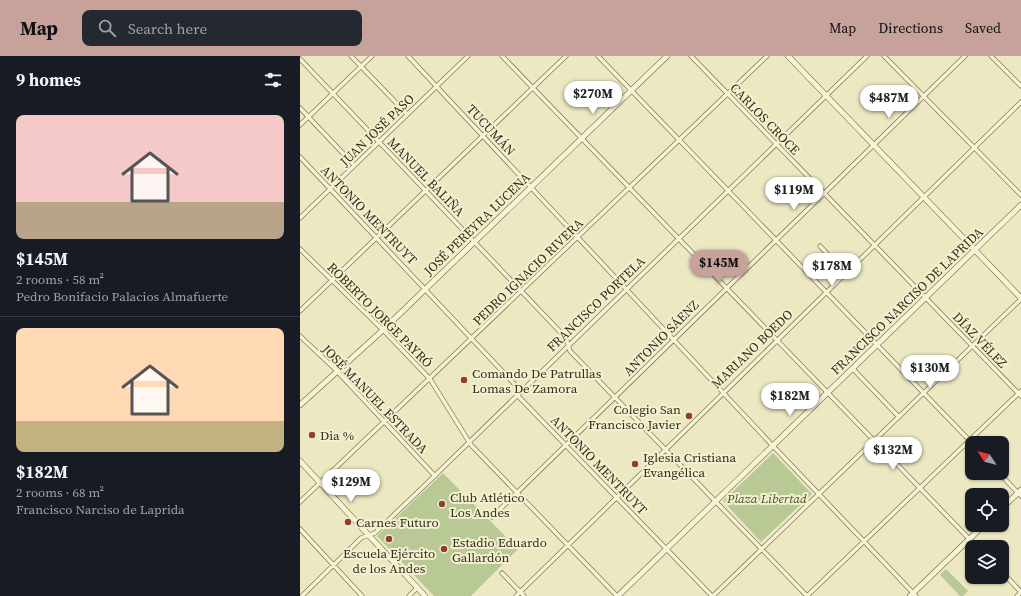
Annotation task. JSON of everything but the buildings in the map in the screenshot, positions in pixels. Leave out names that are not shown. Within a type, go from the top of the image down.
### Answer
[{"type":"street","points":[[351,56],[407,114]]},
{"type":"street","points":[[300,125],[372,56]]},
{"type":"street","name":"TUCUMÁN","points":[[408,56],[913,595]]},
{"type":"street","name":"JUAN JOSÉ PASO","points":[[300,218],[468,56]]},
{"type":"street","points":[[502,56],[679,237],[969,539]]},
{"type":"street","points":[[300,311],[378,239],[566,56]]},
{"type":"street","points":[[598,56],[965,436]]},
{"type":"street","name":"JOSÉ PEREYRA LUCENA","points":[[300,405],[383,330],[667,56]]},
{"type":"street","name":"CARLOS CROCE","points":[[691,56],[926,298]]},
{"type":"street","name":"PEDRO IGNACIO RIVERA","points":[[300,502],[631,188],[767,56]]},
{"type":"street","points":[[713,596],[875,441],[1021,298],[788,56]]},
{"type":"street","name":"FRANCISCO PORTELA","points":[[302,596],[361,538],[375,533],[435,476],[679,237],[867,56]]},
{"type":"street","points":[[884,56],[1021,195]]},
{"type":"street","name":"ANTONIO SÁENZ","points":[[492,517],[965,56]]},
{"type":"street","points":[[991,56],[1021,86]]},
{"type":"street","name":"MANUEL BALIÑA","points":[[300,59],[566,338],[570,351],[807,596]]},
{"type":"street","name":"MARIANO BOEDO","points":[[516,596],[825,292],[1021,102]]},
{"type":"street","points":[[300,108],[354,166]]},
{"type":"street","name":"ANTONIO MENTRUYT","points":[[300,157],[521,391]]},
{"type":"street","name":"FRANCISCO NARCISO DE LAPRIDA","points":[[618,596],[1021,205]]},
{"type":"street","points":[[820,246],[846,272]]},
{"type":"street","name":"ROBERTO JORGE PAYRÓ","points":[[300,249],[383,330],[430,379],[469,442],[618,596]]},
{"type":"street","name":"DÍAZ VÉLEZ","points":[[926,298],[1020,394]]},
{"type":"street","name":"JOSÉ MANUEL ESTRADA","points":[[300,336],[338,371],[435,476]]},
{"type":"street","points":[[853,369],[899,417]]},
{"type":"street","points":[[977,436],[1020,394]]},
{"type":"street","name":"ANTONIO MENTRUYT","points":[[518,395],[713,596]]},
{"type":"street","points":[[807,596],[920,488],[965,447]]},
{"type":"street","points":[[300,461],[425,596]]},
{"type":"street","points":[[1006,480],[1020,493],[1009,502]]},
{"type":"street","points":[[300,530],[362,596]]},
{"type":"street","points":[[913,595],[976,532]]},
{"type":"street","points":[[502,574],[524,596]]},
{"type":"street","points":[[1009,579],[1021,592],[1017,596]]},
{"type":"street","points":[[409,596],[418,588]]},
{"type":"green space","name":"Plaza Libertad","points":[[773,453],[812,494],[761,542],[723,501]]},
{"type":"green space","name":"Club Atlético Los Andes","points":[[443,473],[518,549],[471,596],[434,596],[377,536]]},
{"type":"green space","points":[[946,569],[968,591],[963,596],[960,596],[940,575]]},
{"type":"place","name":"Comando De Patrullas Lomas De Zamora","points":[[464,380]]},
{"type":"place","name":"Colegio San Francisco Javier","points":[[689,416]]},
{"type":"place","name":"Dia %","points":[[312,435]]},
{"type":"place","name":"Iglesia Cristiana Evangélica","points":[[635,464]]},
{"type":"place","name":"Club Atlético Los Andes","points":[[442,504]]},
{"type":"place","name":"Carnes Futuro","points":[[348,522]]},
{"type":"place","name":"Escuela Ejército de los Andes","points":[[389,539]]},
{"type":"place","name":"Estadio Eduardo Gallardón","points":[[444,549]]}]
